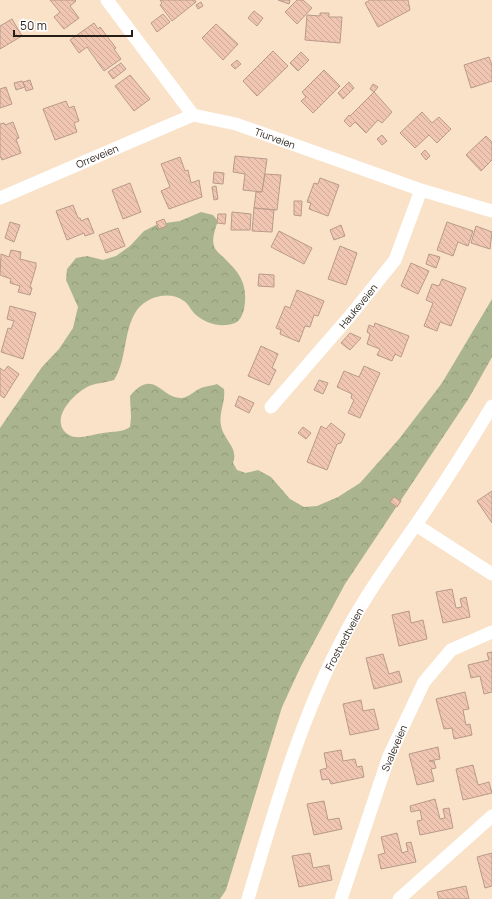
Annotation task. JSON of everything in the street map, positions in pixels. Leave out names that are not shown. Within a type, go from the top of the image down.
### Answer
[{"type":"street","points":[[107,0],[193,114]]},
{"type":"street","name":"Tiurveien","points":[[193,114],[236,124],[421,190],[492,211]]},
{"type":"street","name":"Orreveien","points":[[0,198],[193,114]]},
{"type":"street","name":"Haukeveien","points":[[271,407],[350,316],[396,260],[421,190]]},
{"type":"street","name":"Frostvedtveien","points":[[248,899],[280,790],[316,694],[337,650],[365,599],[416,525],[492,406]]},
{"type":"street","points":[[416,525],[492,574]]},
{"type":"street","name":"Svaleveien","points":[[342,899],[389,756],[424,682],[452,650],[492,632]]},
{"type":"street","points":[[400,899],[492,816]]},
{"type":"green space","points":[[201,212],[213,215],[218,221],[214,236],[214,247],[237,271],[243,282],[245,301],[244,311],[241,317],[235,323],[219,325],[205,321],[196,315],[184,301],[174,296],[158,296],[148,300],[137,310],[132,319],[122,361],[114,380],[87,387],[76,395],[66,406],[62,413],[61,426],[68,434],[74,437],[82,437],[120,431],[130,427],[130,396],[138,388],[145,384],[157,386],[168,394],[182,398],[189,396],[201,388],[217,384],[224,389],[224,400],[220,420],[223,432],[232,447],[234,454],[233,463],[237,470],[246,473],[258,470],[271,477],[290,499],[304,507],[317,506],[338,497],[360,483],[399,439],[442,383],[492,299],[492,357],[469,398],[345,584],[301,666],[282,707],[226,890],[220,899],[0,899],[0,428],[42,367],[59,349],[73,328],[78,307],[66,280],[67,269],[76,258],[87,256],[103,260],[116,256],[130,246],[144,231],[158,224],[180,221]]},
{"type":"building","points":[[50,0],[75,0],[76,1],[70,6],[79,18],[64,29],[54,17],[60,12]]},
{"type":"building","points":[[160,0],[195,0],[196,2],[172,21],[160,5],[162,3]]},
{"type":"building","points":[[278,0],[290,0],[289,4]]},
{"type":"building","points":[[297,0],[303,0],[312,8],[297,24],[285,12]]},
{"type":"building","points":[[370,0],[408,0],[410,10],[378,27],[365,3]]},
{"type":"building","points":[[201,2],[203,6],[198,9],[196,5]]},
{"type":"building","points":[[254,11],[263,18],[257,26],[248,18]]},
{"type":"building","points":[[320,13],[329,13],[329,17],[342,17],[340,43],[305,40],[307,15],[320,16]]},
{"type":"building","points":[[163,14],[170,22],[157,32],[151,23]]},
{"type":"building","points":[[12,19],[22,36],[0,49],[0,26]]},
{"type":"building","points":[[94,23],[98,29],[100,27],[116,48],[114,49],[121,59],[104,71],[87,47],[79,53],[70,40]]},
{"type":"building","points":[[216,24],[238,44],[223,60],[202,38]]},
{"type":"building","points":[[273,51],[288,66],[257,96],[243,81]]},
{"type":"building","points":[[301,52],[309,60],[298,71],[290,63]]},
{"type":"building","points":[[489,57],[492,65],[492,81],[471,88],[464,65]]},
{"type":"building","points":[[237,60],[241,64],[235,69],[231,65]]},
{"type":"building","points":[[121,63],[126,69],[113,79],[108,72]]},
{"type":"building","points":[[324,70],[340,86],[313,113],[301,101],[306,97],[302,92]]},
{"type":"building","points":[[130,75],[150,99],[134,111],[115,86]]},
{"type":"building","points":[[30,80],[33,89],[26,91],[23,82]]},
{"type":"building","points":[[22,81],[25,87],[16,90],[14,83]]},
{"type":"building","points":[[349,82],[354,88],[343,99],[338,93]]},
{"type":"building","points":[[373,84],[378,87],[374,92],[370,89]]},
{"type":"building","points":[[6,87],[12,104],[0,108],[0,89]]},
{"type":"building","points":[[374,92],[392,112],[382,123],[378,120],[366,133],[355,122],[350,127],[344,121]]},
{"type":"building","points":[[66,101],[69,108],[74,106],[79,121],[74,123],[77,132],[55,140],[43,109]]},
{"type":"building","points":[[422,112],[432,123],[439,117],[451,129],[437,143],[429,135],[415,148],[400,133]]},
{"type":"building","points":[[13,122],[19,138],[16,139],[21,153],[2,160],[0,156],[0,124],[4,123],[5,125]]},
{"type":"building","points":[[382,135],[387,141],[382,145],[377,139]]},
{"type":"building","points":[[486,136],[492,142],[492,160],[481,171],[466,155]]},
{"type":"building","points":[[425,150],[430,156],[426,160],[421,154]]},
{"type":"building","points":[[235,156],[267,159],[262,192],[243,190],[245,174],[233,172]]},
{"type":"building","points":[[180,157],[185,171],[188,170],[191,183],[199,180],[202,197],[169,209],[161,191],[170,187],[161,164]]},
{"type":"building","points":[[214,172],[224,173],[223,184],[213,183]]},
{"type":"building","points":[[265,174],[281,175],[277,210],[254,208],[256,192],[262,192]]},
{"type":"building","points":[[320,178],[339,185],[328,216],[309,209],[311,203],[307,202],[314,183],[318,184]]},
{"type":"building","points":[[130,183],[141,212],[123,219],[112,190]]},
{"type":"building","points":[[216,186],[218,199],[214,200],[212,187]]},
{"type":"building","points":[[294,201],[302,201],[301,216],[294,215]]},
{"type":"building","points":[[73,205],[78,218],[80,218],[81,221],[88,218],[94,233],[85,236],[84,233],[67,240],[56,211]]},
{"type":"building","points":[[254,208],[274,210],[272,232],[252,231]]},
{"type":"building","points":[[232,212],[251,214],[250,230],[231,230]]},
{"type":"building","points":[[218,214],[226,214],[225,224],[217,223]]},
{"type":"building","points":[[164,219],[167,226],[159,229],[156,222]]},
{"type":"building","points":[[10,222],[20,225],[14,242],[5,238]]},
{"type":"building","points":[[447,222],[473,231],[468,246],[458,242],[453,256],[437,250]]},
{"type":"building","points":[[341,225],[345,236],[334,240],[330,230]]},
{"type":"building","points":[[476,226],[492,232],[490,249],[471,243]]},
{"type":"building","points":[[118,228],[125,246],[106,253],[99,235]]},
{"type":"building","points":[[279,231],[312,248],[304,264],[271,247]]},
{"type":"building","points":[[340,246],[357,253],[346,285],[328,279]]},
{"type":"building","points":[[11,250],[21,252],[20,259],[36,263],[30,287],[32,288],[30,295],[18,292],[20,286],[10,283],[11,279],[0,275],[1,254],[9,257]]},
{"type":"building","points":[[429,254],[440,257],[436,268],[426,264]]},
{"type":"building","points":[[411,263],[429,271],[418,294],[401,286]]},
{"type":"building","points":[[259,274],[274,275],[274,287],[258,286]]},
{"type":"building","points":[[442,279],[466,288],[451,326],[440,322],[437,331],[424,326],[433,303],[426,300],[432,284],[439,286]]},
{"type":"building","points":[[297,290],[324,301],[318,316],[314,315],[310,327],[305,326],[299,342],[280,334],[281,330],[276,328],[285,306],[290,308]]},
{"type":"building","points":[[10,306],[36,313],[23,359],[1,352],[8,328],[11,329],[14,321],[7,319]]},
{"type":"building","points":[[375,323],[409,336],[401,357],[395,354],[392,361],[377,355],[380,349],[367,344],[370,334],[367,332],[369,325],[374,327]]},
{"type":"building","points":[[350,333],[361,338],[350,350],[341,343]]},
{"type":"building","points":[[261,346],[278,354],[272,368],[276,370],[269,385],[248,376]]},
{"type":"building","points":[[8,366],[19,374],[4,398],[0,395],[0,368],[4,371]]},
{"type":"building","points":[[364,366],[380,373],[360,418],[348,413],[354,400],[351,398],[352,394],[337,387],[344,371],[359,377]]},
{"type":"building","points":[[319,380],[328,383],[323,394],[314,390]]},
{"type":"building","points":[[239,396],[254,403],[249,413],[235,406]]},
{"type":"building","points":[[331,423],[345,434],[341,443],[337,444],[327,470],[307,462],[321,426],[326,429]]},
{"type":"building","points":[[303,427],[311,433],[306,439],[298,433]]},
{"type":"building","points":[[492,491],[492,523],[477,501]]},
{"type":"building","points":[[394,497],[401,501],[397,507],[390,502]]},
{"type":"building","points":[[452,589],[456,608],[462,607],[460,599],[466,597],[470,617],[443,623],[436,592]]},
{"type":"building","points":[[409,611],[411,623],[423,620],[427,639],[399,646],[392,615]]},
{"type":"building","points":[[492,652],[492,692],[484,694],[480,676],[471,678],[468,665],[489,660],[487,653]]},
{"type":"building","points":[[383,654],[389,674],[399,671],[402,682],[374,689],[366,658]]},
{"type":"building","points":[[465,692],[469,709],[463,710],[466,725],[470,724],[472,735],[454,739],[452,728],[444,729],[436,699]]},
{"type":"building","points":[[361,700],[363,711],[374,709],[379,729],[350,735],[343,704]]},
{"type":"building","points":[[438,747],[440,759],[429,761],[434,761],[436,768],[431,769],[434,781],[417,785],[409,754]]},
{"type":"building","points":[[341,750],[343,761],[355,759],[357,767],[362,766],[364,777],[331,784],[329,779],[322,780],[320,770],[327,768],[324,753]]},
{"type":"building","points":[[473,765],[478,785],[489,782],[492,793],[463,800],[456,769]]},
{"type":"building","points":[[435,799],[440,819],[445,818],[443,809],[449,808],[453,828],[420,835],[417,821],[422,820],[420,810],[411,812],[410,806]]},
{"type":"building","points":[[324,801],[328,820],[339,818],[342,829],[314,835],[307,804]]},
{"type":"building","points":[[397,833],[402,853],[408,851],[406,843],[411,842],[416,862],[381,869],[378,855],[385,853],[381,837]]},
{"type":"building","points":[[310,853],[313,868],[329,865],[332,880],[299,887],[292,856]]},
{"type":"building","points":[[492,853],[492,886],[485,888],[477,857]]},
{"type":"building","points":[[466,886],[469,899],[439,899],[437,892]]}]
